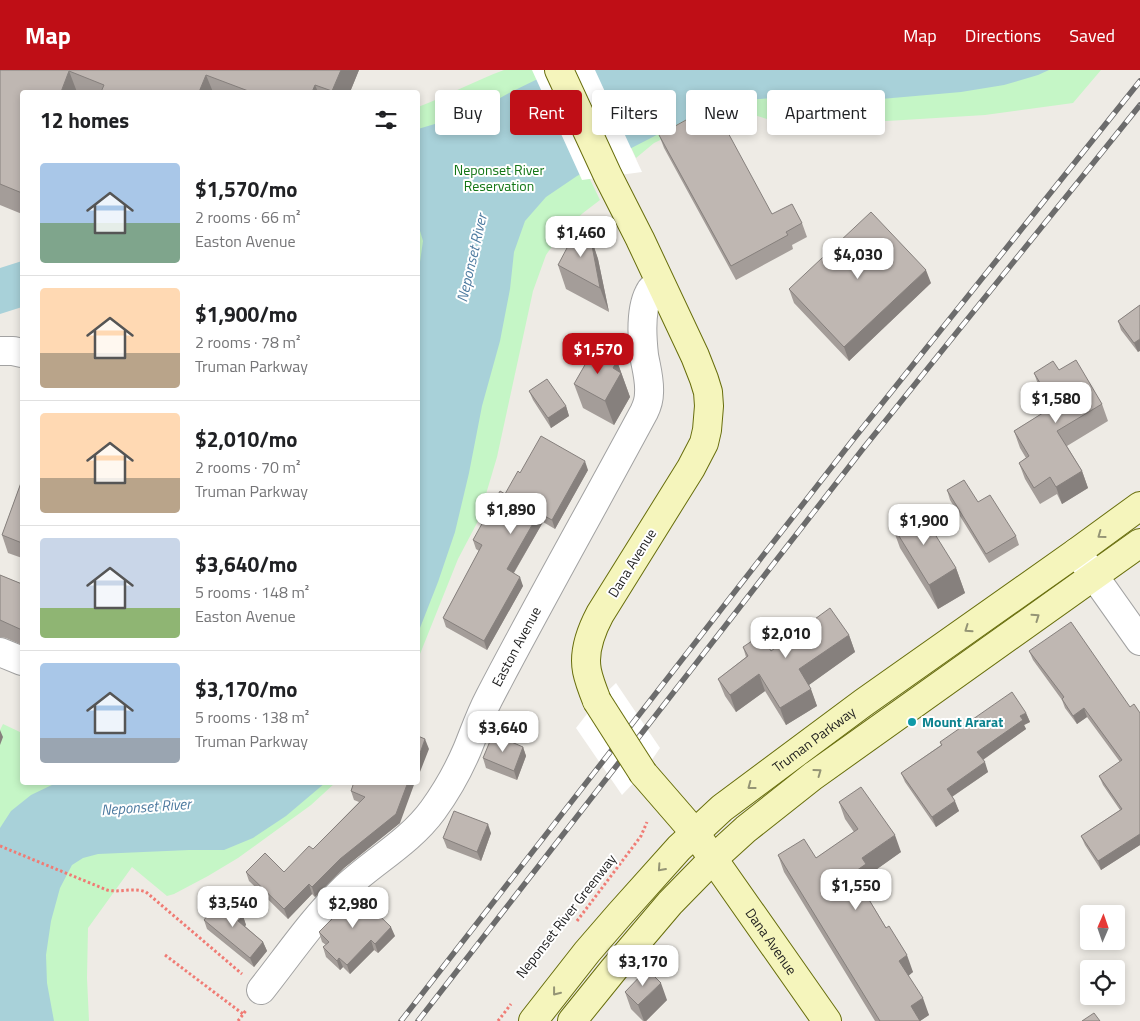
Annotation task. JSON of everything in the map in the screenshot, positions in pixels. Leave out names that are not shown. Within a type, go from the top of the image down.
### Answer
[{"type":"main road","name":"Dana Avenue","points":[[559,70],[695,356],[708,392],[709,406],[704,443],[691,468],[594,625],[589,638],[586,662],[587,673],[597,701],[643,773],[694,833],[827,1021]]},
{"type":"main road","name":"Truman Parkway","points":[[533,1021],[587,952],[662,865],[722,808],[863,703],[1140,506]]},
{"type":"main road","name":"Truman Parkway","points":[[572,1021],[670,903],[713,859],[746,829],[813,776],[1140,543]]},
{"type":"street","name":"Easton Avenue","points":[[261,990],[337,896],[358,876],[418,827],[445,792],[466,753],[489,699],[644,412],[649,392],[643,343],[644,313],[648,294],[652,288],[660,283]]},
{"type":"street","points":[[0,351],[20,353]]},
{"type":"street","points":[[1077,552],[1140,641]]},
{"type":"street","points":[[0,652],[20,660]]},
{"type":"path","name":"Neponset River Greenway","points":[[571,928],[641,836],[647,822]]},
{"type":"path","points":[[0,846],[107,890],[146,892],[261,990]]},
{"type":"path","points":[[164,955],[243,1014]]},
{"type":"path","name":"Neponset River Greenway","points":[[498,1021],[516,998]]},
{"type":"green space","name":"Neponset River Reservation","points":[[504,70],[537,70],[547,90],[510,90],[510,135],[568,135],[600,200],[562,232],[546,255],[533,291],[497,457],[478,521],[458,559],[420,654],[420,106],[435,100],[435,135],[500,135],[500,90],[457,90]]},
{"type":"green space","points":[[595,70],[1101,70],[1073,103],[985,115],[887,121],[885,121],[885,90],[767,90],[767,119],[757,116],[757,90],[686,90],[686,128],[676,133],[676,90],[604,90]]},
{"type":"green space","points":[[625,135],[671,135],[654,143],[636,158]]},
{"type":"green space","points":[[3,724],[20,732],[20,785],[333,785],[311,805],[238,858],[174,894],[167,896],[132,867],[88,928],[87,978],[89,1021],[0,1021],[0,730]]},
{"type":"water","name":"Neponset River Reservation","points":[[556,70],[1049,70],[1004,85],[961,92],[885,99],[885,90],[767,90],[767,98],[757,99],[757,90],[686,90],[686,120],[676,125],[676,90],[592,90],[592,135],[657,135],[577,176],[546,197],[525,221],[514,252],[510,289],[500,341],[482,406],[455,532],[420,628],[420,262],[423,241],[420,231],[420,128],[435,124],[435,135],[500,135],[500,98],[510,93],[510,135],[582,135],[582,90],[515,90]]},
{"type":"water","points":[[20,262],[20,308],[0,314],[0,268]]},
{"type":"water","name":"Neponset River","points":[[52,785],[323,785],[286,816],[253,838],[224,850],[98,854],[83,858],[72,865],[60,888],[51,921],[46,955],[47,983],[54,1021],[0,1021],[0,828],[11,811],[31,795]]},
{"type":"pier","points":[[532,70],[595,70],[604,90],[592,90],[592,135],[625,135],[642,172],[582,180],[562,135],[582,135],[582,90],[541,90]]},
{"type":"pier","points":[[616,683],[660,748],[643,773],[622,795],[576,728],[597,701]]},
{"type":"building","points":[[0,70],[341,70],[332,90],[315,85],[313,90],[246,90],[206,75],[200,90],[102,90],[104,85],[69,71],[62,90],[20,90],[20,192],[0,184]]},
{"type":"building","points":[[686,120],[686,135],[729,135],[772,214],[792,204],[802,223],[786,232],[788,235],[731,266],[659,135],[676,135],[676,126]]},
{"type":"building","points":[[871,212],[926,270],[844,347],[789,289]]},
{"type":"building","points":[[577,229],[590,235],[600,288],[558,265]]},
{"type":"building","points":[[1140,305],[1140,339],[1134,343],[1118,321]]},
{"type":"building","points":[[594,349],[617,361],[613,368],[621,373],[605,401],[574,384]]},
{"type":"building","points":[[1076,360],[1102,404],[1057,431],[1082,471],[1056,487],[1050,477],[1034,488],[1019,463],[1029,456],[1014,431],[1054,406],[1034,373],[1053,361],[1059,370]]},
{"type":"building","points":[[547,379],[566,406],[548,418],[529,391]]},
{"type":"building","points":[[541,436],[585,461],[552,520],[539,513],[507,569],[520,577],[484,641],[443,618],[482,545],[473,540],[500,491],[505,494],[518,471],[520,473]]},
{"type":"building","points":[[964,480],[978,502],[990,495],[1016,536],[986,554],[947,490]]},
{"type":"building","points":[[20,486],[20,542],[2,535]]},
{"type":"building","points":[[918,507],[956,568],[929,585],[891,523]]},
{"type":"building","points":[[0,575],[20,583],[20,629],[0,620]]},
{"type":"building","points":[[830,608],[849,635],[799,669],[811,689],[780,708],[759,674],[730,695],[718,679],[748,656],[743,647],[761,635],[771,651]]},
{"type":"building","points":[[1071,622],[1130,707],[1134,704],[1140,713],[1140,834],[1098,861],[1081,836],[1122,809],[1099,776],[1122,760],[1084,708],[1073,716],[1062,699],[1064,697],[1029,651]]},
{"type":"building","points":[[1012,692],[1026,713],[1020,716],[1023,720],[977,752],[985,762],[947,789],[955,801],[932,817],[901,773],[942,745],[940,742]]},
{"type":"building","points":[[493,734],[523,747],[514,771],[483,758]]},
{"type":"building","points":[[420,737],[425,739],[420,753]]},
{"type":"building","points":[[353,785],[407,785],[396,814],[340,859],[312,887],[309,884],[284,909],[246,872],[265,853],[284,872],[309,846],[313,849],[365,797],[351,791]]},
{"type":"building","points":[[861,787],[895,835],[862,858],[866,864],[853,873],[886,928],[889,926],[907,955],[899,961],[923,998],[911,1006],[920,1021],[880,1021],[778,855],[804,839],[816,858],[858,829],[839,802]]},
{"type":"building","points":[[454,811],[488,824],[477,852],[443,838]]},
{"type":"building","points":[[353,890],[391,927],[375,944],[371,940],[347,965],[339,958],[337,961],[323,947],[329,942],[319,932],[338,913],[334,909]]},
{"type":"building","points":[[221,898],[243,916],[238,921],[263,942],[250,958],[204,920]]},
{"type":"building","points":[[647,969],[661,983],[638,1005],[625,992]]},
{"type":"building","points":[[1094,1013],[1100,1021],[1082,1021]]},
{"type":"railway","points":[[401,1021],[852,441],[1140,81]]},
{"type":"railway","points":[[418,1021],[862,450],[1140,105]]},
{"type":"place","name":"Mount Ararat","points":[[912,722]]}]
